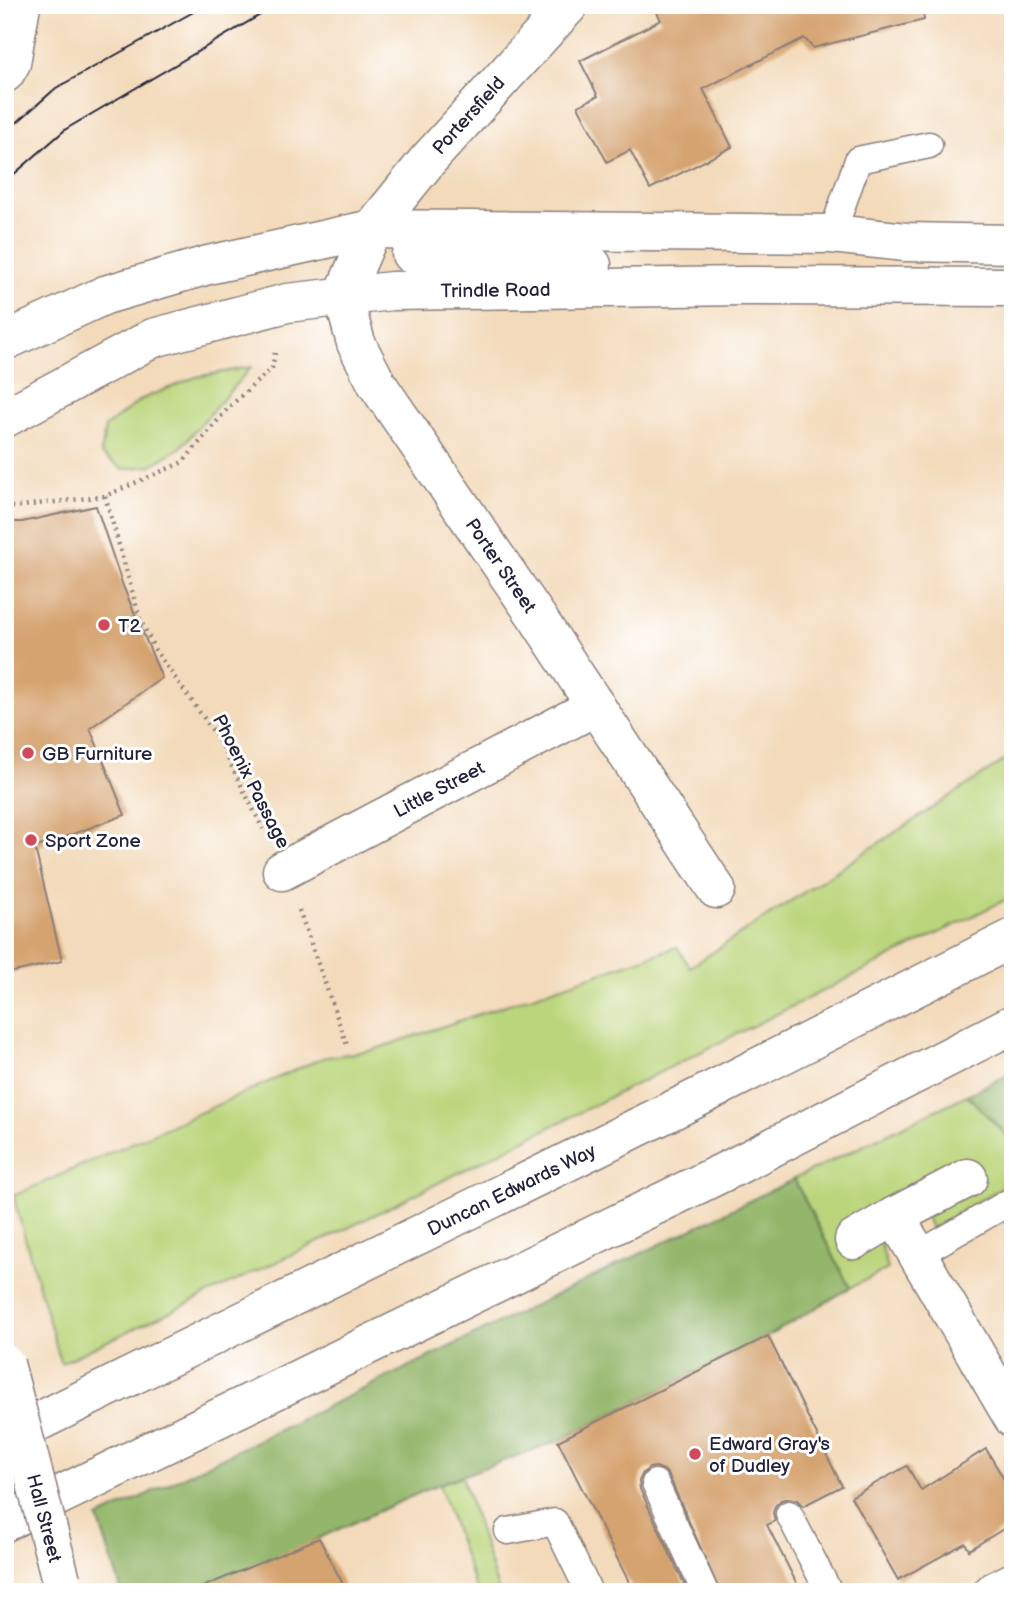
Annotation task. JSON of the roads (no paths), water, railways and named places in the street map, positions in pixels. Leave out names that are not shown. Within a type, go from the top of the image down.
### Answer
[{"type":"main road","points":[[5,73],[12,63],[21,5]]},
{"type":"main road","name":"Portersfield","points":[[372,229],[428,160],[569,5]]},
{"type":"main road","points":[[372,229],[401,254],[609,266],[743,286]]},
{"type":"main road","points":[[343,296],[372,229]]},
{"type":"main road","points":[[5,341],[105,295],[208,265],[372,229],[832,234],[906,242],[1013,244]]},
{"type":"main road","name":"Trindle Road","points":[[5,418],[153,338],[287,303],[392,291],[743,286],[1013,288]]},
{"type":"main road","name":"Porter Street","points":[[343,296],[356,343],[377,384],[716,888]]},
{"type":"main road","name":"Little Street","points":[[282,871],[596,706]]},
{"type":"main road","name":"Duncan Edwards Way","points":[[5,1438],[689,1102],[1013,938]]},
{"type":"main road","points":[[5,1522],[734,1167],[1013,1024]]},
{"type":"main road","points":[[854,1240],[968,1178]]},
{"type":"main road","points":[[895,1216],[1013,1418]]},
{"type":"main road","name":"Hall Street","points":[[5,1364],[62,1586]]},
{"type":"main road","points":[[993,1592],[1013,1582]]},
{"type":"lane","points":[[832,234],[858,160],[929,145]]},
{"type":"lane","points":[[919,1254],[1013,1200]]},
{"type":"lane","points":[[654,1483],[705,1592]]},
{"type":"lane","points":[[789,1514],[829,1592]]},
{"type":"lane","points":[[508,1531],[555,1522],[589,1592]]},
{"type":"tram line","points":[[5,133],[56,88],[206,5]]},
{"type":"tram line","points":[[5,182],[66,129],[277,5]]},
{"type":"place","name":"T2","points":[[104,625]]},
{"type":"place","name":"GB Furniture","points":[[28,753]]},
{"type":"place","name":"Sport Zone","points":[[31,840]]},
{"type":"place","name":"Edward Gray's of Dudley","points":[[695,1454]]}]
